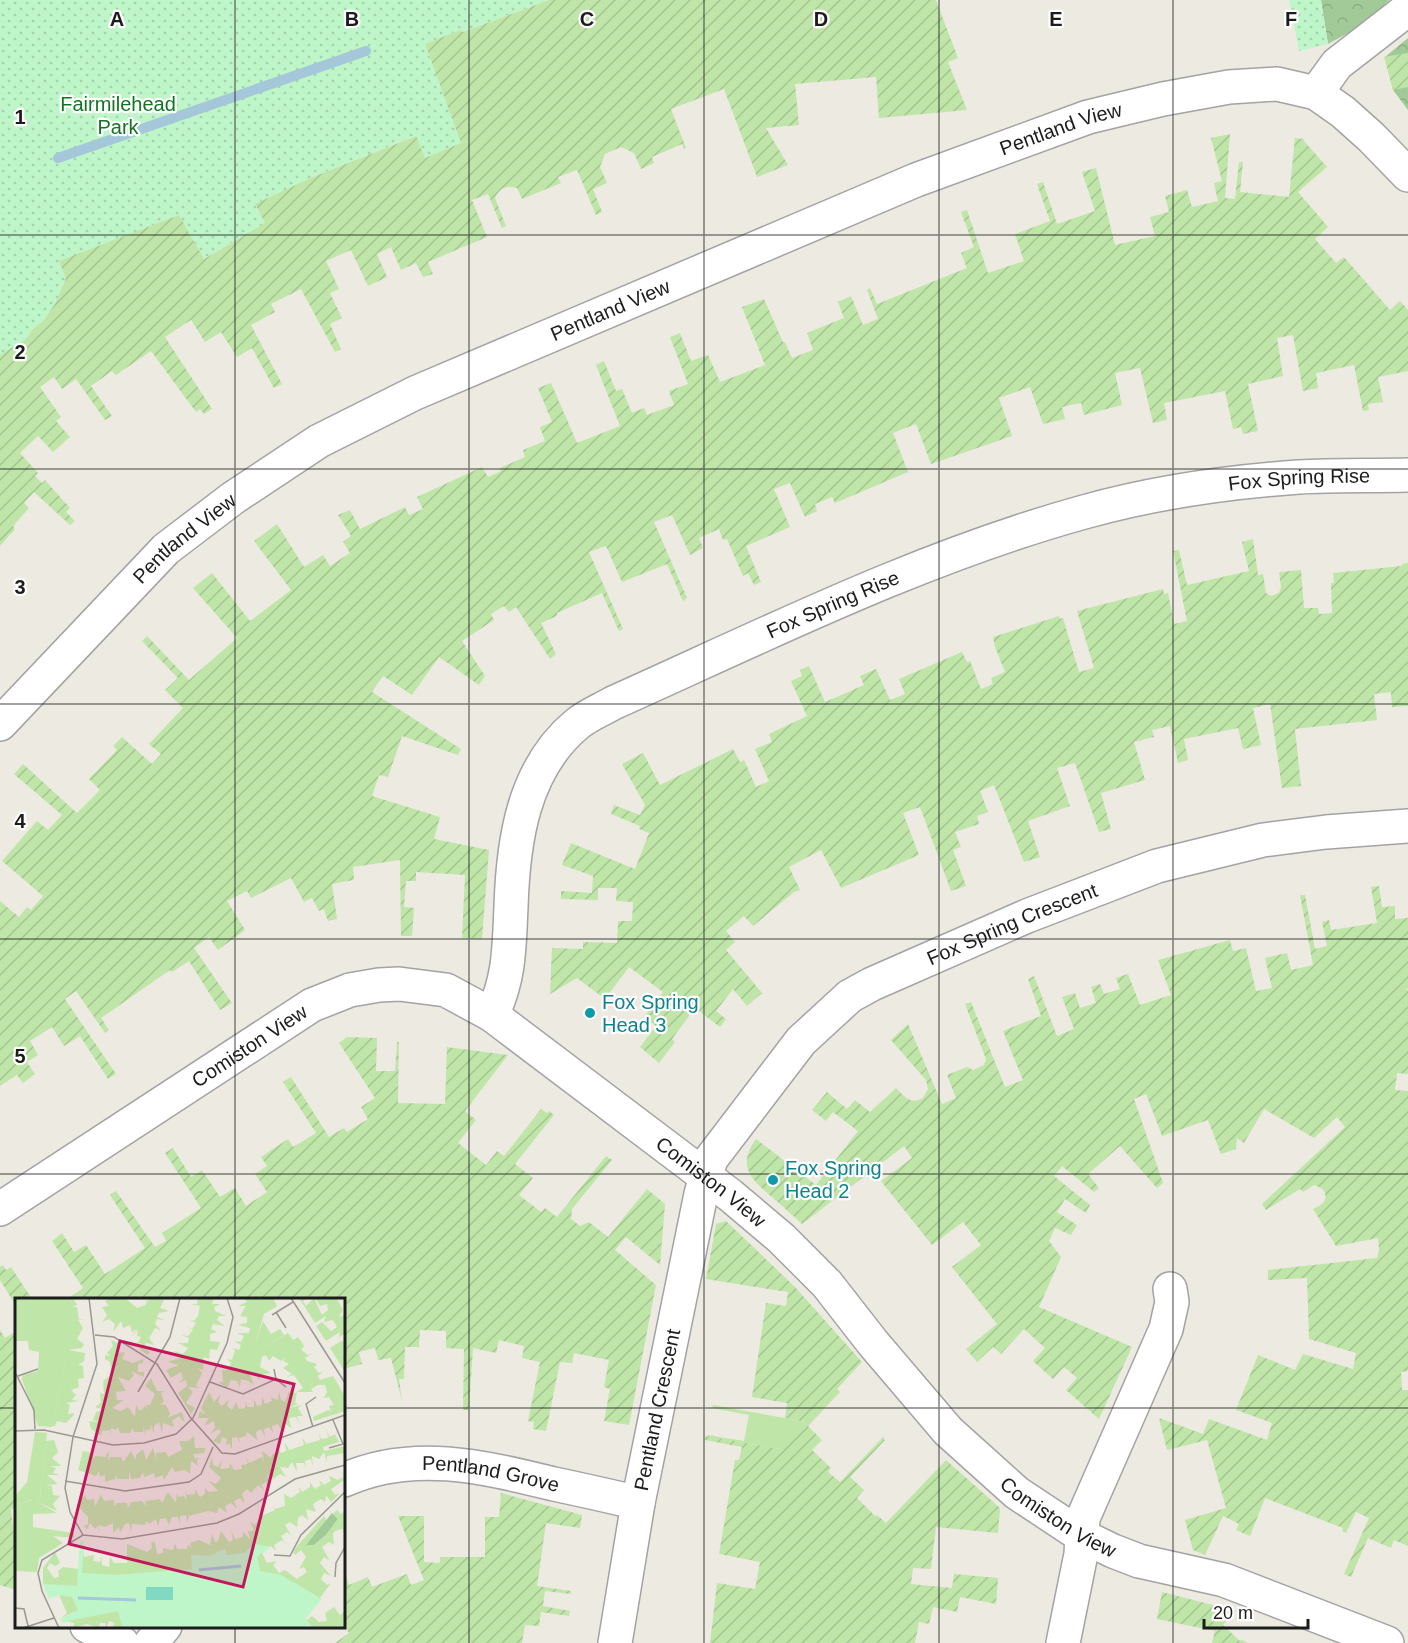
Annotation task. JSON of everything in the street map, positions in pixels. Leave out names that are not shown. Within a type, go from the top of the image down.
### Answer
[{"type":"street","points":[[1408,9],[1337,64],[1316,93],[1357,124],[1408,176]]},
{"type":"street","name":"Pentland View","points":[[0,724],[166,549],[233,498],[319,441],[394,403],[916,180],[1088,117],[1163,99],[1229,87],[1277,84],[1316,93]]},
{"type":"street","name":"Fox Spring Rise","points":[[492,1015],[506,976],[512,875],[518,829],[542,765],[568,733],[591,715],[613,703],[873,587],[1005,535],[1045,523],[1086,511],[1172,493],[1299,477],[1408,475]]},
{"type":"street","name":"Fox Spring Crescent","points":[[706,1177],[711,1160],[801,1041],[850,996],[872,984],[1027,916],[1157,866],[1263,840],[1326,832],[1408,826]]},
{"type":"street","name":"Comiston View","points":[[0,1209],[312,1005],[336,994],[379,985],[418,986],[446,990],[492,1015],[706,1177],[781,1238],[827,1284],[873,1343],[948,1431],[1017,1493],[1082,1536],[1139,1561],[1224,1580],[1387,1643]]},
{"type":"street","name":"Pentland Crescent","points":[[615,1643],[638,1503],[706,1177]]},
{"type":"street","points":[[1063,1643],[1081,1554],[1083,1518],[1166,1329],[1172,1302],[1170,1289]]},
{"type":"street","name":"Pentland Grove","points":[[345,1480],[390,1465],[410,1462],[452,1463],[501,1471],[638,1503]]},
{"type":"street","points":[[91,1628],[122,1643]]},
{"type":"street","points":[[151,1643],[163,1628]]},
{"type":"green space","name":"Fairmilehead Park","points":[[0,0],[549,0],[425,44],[461,143],[425,158],[415,136],[313,177],[255,205],[265,223],[203,259],[179,215],[60,261],[66,278],[55,304],[26,339],[0,355]]},
{"type":"green space","points":[[549,0],[936,0],[958,58],[948,62],[967,110],[879,118],[876,77],[795,84],[799,125],[766,128],[788,165],[757,177],[724,89],[671,109],[686,148],[684,149],[682,144],[652,157],[654,163],[641,169],[634,153],[621,147],[605,154],[600,167],[607,183],[593,189],[602,212],[596,215],[577,170],[558,177],[561,183],[522,199],[517,188],[507,187],[499,191],[495,198],[506,226],[502,228],[488,194],[472,200],[487,237],[428,262],[433,274],[423,277],[416,263],[401,270],[391,247],[377,254],[387,277],[368,286],[351,250],[326,261],[339,289],[330,293],[342,318],[330,324],[341,349],[335,352],[301,289],[271,304],[275,312],[251,325],[282,384],[274,388],[252,348],[237,357],[221,332],[205,342],[191,320],[165,337],[212,409],[204,414],[200,409],[196,412],[151,351],[116,375],[112,371],[91,386],[112,416],[105,420],[76,379],[62,389],[54,377],[40,387],[61,417],[56,421],[70,437],[53,452],[38,436],[20,453],[38,473],[35,476],[42,483],[45,480],[70,508],[66,512],[75,521],[70,525],[34,492],[24,503],[29,508],[0,546],[0,355],[26,339],[55,304],[66,278],[59,261],[179,215],[204,259],[265,223],[255,204],[313,177],[416,136],[425,158],[461,143],[425,44]]},
{"type":"green space","points":[[1289,0],[1321,0],[1328,44],[1299,51]]},
{"type":"green space","points":[[1321,0],[1389,0],[1370,21],[1328,44]]},
{"type":"green space","points":[[1408,38],[1408,110],[1393,90],[1385,57]]},
{"type":"green space","points":[[1408,53],[1408,87],[1393,90],[1384,57]]},
{"type":"green space","points":[[1230,134],[1225,198],[1235,199],[1239,162],[1243,162],[1240,192],[1289,197],[1295,138],[1304,139],[1327,167],[1298,192],[1328,227],[1315,239],[1336,263],[1344,257],[1390,310],[1400,301],[1408,310],[1408,371],[1378,377],[1383,402],[1368,404],[1369,410],[1363,411],[1354,365],[1316,373],[1318,388],[1303,391],[1293,335],[1277,338],[1283,376],[1248,384],[1258,431],[1243,434],[1241,427],[1233,429],[1225,391],[1164,403],[1167,420],[1153,423],[1140,368],[1115,373],[1122,405],[1084,415],[1081,403],[1062,407],[1065,419],[1043,424],[1030,387],[999,398],[1012,436],[931,464],[916,424],[893,433],[908,472],[835,503],[832,497],[815,504],[817,511],[805,517],[790,483],[774,489],[790,527],[746,546],[761,582],[754,585],[748,573],[743,576],[727,539],[723,540],[719,529],[699,538],[703,548],[690,555],[672,515],[654,522],[687,598],[683,601],[667,564],[622,582],[606,546],[589,552],[623,629],[619,631],[602,593],[557,613],[557,616],[541,623],[556,654],[550,659],[516,607],[509,612],[504,606],[491,614],[494,620],[462,641],[485,676],[479,685],[439,657],[412,695],[383,676],[372,692],[461,749],[458,755],[402,736],[388,777],[379,775],[372,796],[440,817],[434,839],[489,850],[482,939],[462,938],[465,875],[416,872],[416,881],[406,881],[404,907],[414,908],[412,936],[401,936],[400,860],[353,867],[354,880],[332,884],[337,919],[328,921],[324,909],[319,911],[312,898],[304,902],[291,878],[251,898],[247,891],[227,901],[245,930],[218,950],[209,937],[194,948],[232,1003],[220,1010],[189,961],[172,972],[170,970],[101,1018],[109,1030],[105,1033],[76,991],[65,999],[116,1074],[108,1079],[80,1036],[64,1046],[52,1027],[30,1041],[38,1055],[27,1062],[35,1074],[23,1083],[17,1075],[0,1086],[0,901],[19,917],[27,907],[31,910],[43,896],[2,861],[37,821],[48,830],[62,815],[14,774],[23,764],[77,813],[100,790],[89,779],[117,750],[113,746],[122,737],[152,764],[161,754],[149,744],[183,708],[165,690],[178,678],[142,641],[147,636],[189,680],[237,638],[193,588],[212,573],[250,621],[291,590],[254,541],[277,524],[304,567],[323,555],[330,566],[350,553],[343,542],[351,536],[338,515],[350,510],[360,529],[405,507],[409,515],[423,509],[417,497],[482,467],[488,477],[501,471],[500,468],[525,457],[523,450],[545,441],[540,427],[552,422],[538,388],[551,383],[577,443],[620,426],[596,365],[604,361],[616,391],[622,389],[632,413],[644,408],[647,415],[674,405],[669,391],[688,384],[670,337],[680,333],[691,361],[708,355],[720,382],[765,365],[742,307],[764,299],[792,358],[813,350],[807,333],[844,318],[838,302],[851,296],[863,325],[878,319],[867,290],[870,288],[877,304],[967,268],[961,253],[974,247],[961,212],[967,210],[988,273],[1024,261],[1015,234],[1050,221],[1037,184],[1043,182],[1057,224],[1095,211],[1082,172],[1096,168],[1115,245],[1155,236],[1150,217],[1169,212],[1165,196],[1187,190],[1192,207],[1218,201],[1214,183],[1222,181],[1211,138]]},
{"type":"green space","points":[[1253,539],[1258,575],[1263,574],[1266,593],[1271,596],[1279,593],[1281,587],[1279,572],[1301,570],[1304,608],[1318,608],[1319,614],[1332,613],[1333,573],[1402,566],[1408,563],[1408,706],[1392,707],[1391,692],[1374,694],[1377,720],[1295,729],[1301,786],[1282,788],[1270,704],[1253,708],[1261,745],[1243,749],[1238,728],[1184,739],[1188,760],[1178,763],[1170,726],[1152,730],[1154,737],[1134,742],[1145,780],[1101,793],[1111,829],[1099,832],[1075,763],[1057,768],[1070,806],[1028,821],[1040,857],[1024,862],[994,785],[980,791],[988,812],[977,816],[979,824],[955,832],[961,847],[953,850],[966,886],[951,891],[920,807],[903,813],[919,855],[841,888],[821,850],[789,867],[800,890],[794,892],[753,926],[744,916],[726,931],[735,942],[726,950],[762,993],[747,1006],[733,989],[716,1011],[726,1019],[720,1027],[695,1008],[672,1039],[675,1042],[659,1063],[640,1047],[656,1026],[644,1017],[663,992],[629,967],[605,999],[577,978],[550,994],[552,948],[583,949],[583,942],[617,943],[618,921],[632,921],[633,902],[616,901],[617,888],[598,888],[598,900],[561,899],[561,891],[592,893],[593,876],[562,865],[571,843],[635,869],[649,833],[639,829],[640,826],[611,814],[614,805],[640,815],[645,805],[622,764],[643,753],[660,785],[733,749],[740,762],[744,760],[756,787],[769,781],[755,749],[772,742],[769,734],[807,716],[791,681],[802,676],[800,670],[809,666],[825,702],[864,685],[860,676],[876,669],[890,700],[905,694],[899,679],[962,652],[967,662],[970,661],[981,689],[993,684],[991,678],[1005,672],[993,637],[1059,616],[1060,619],[1063,618],[1079,672],[1094,668],[1077,611],[1163,589],[1164,594],[1168,593],[1174,624],[1187,621],[1173,551],[1179,550],[1187,585],[1249,571],[1242,542]]},
{"type":"green space","points":[[1379,886],[1382,907],[1395,906],[1395,919],[1408,918],[1408,988],[1406,990],[1408,990],[1408,1074],[1397,1073],[1395,1090],[1408,1091],[1408,1371],[1401,1372],[1402,1390],[1408,1390],[1408,1546],[1394,1540],[1391,1548],[1368,1538],[1351,1577],[1344,1574],[1369,1518],[1356,1512],[1346,1533],[1342,1531],[1343,1528],[1265,1498],[1250,1536],[1236,1530],[1239,1524],[1223,1516],[1205,1555],[1193,1550],[1185,1520],[1226,1508],[1207,1440],[1167,1450],[1159,1418],[1203,1434],[1209,1419],[1267,1440],[1272,1423],[1236,1410],[1258,1355],[1295,1370],[1303,1354],[1353,1369],[1356,1353],[1309,1339],[1307,1278],[1268,1280],[1268,1270],[1377,1258],[1378,1238],[1336,1246],[1313,1209],[1326,1197],[1321,1188],[1314,1185],[1303,1192],[1300,1189],[1266,1210],[1262,1204],[1345,1127],[1337,1117],[1314,1138],[1264,1109],[1244,1143],[1237,1138],[1236,1149],[1221,1154],[1208,1120],[1162,1136],[1146,1094],[1134,1099],[1163,1183],[1157,1188],[1120,1146],[1088,1174],[1099,1188],[1094,1192],[1062,1166],[1054,1176],[1090,1205],[1086,1213],[1065,1199],[1057,1212],[1077,1225],[1071,1235],[1055,1228],[1049,1241],[1061,1257],[1039,1307],[1132,1347],[1099,1419],[1066,1390],[1077,1378],[1064,1367],[1053,1379],[1033,1361],[1045,1348],[1024,1329],[1001,1354],[993,1347],[977,1362],[966,1349],[997,1324],[952,1267],[981,1245],[963,1222],[932,1245],[881,1181],[912,1158],[904,1146],[802,1224],[759,1185],[749,1172],[747,1158],[756,1139],[816,1185],[858,1131],[833,1112],[826,1121],[812,1110],[827,1092],[847,1109],[855,1100],[870,1112],[896,1088],[911,1100],[923,1098],[928,1089],[926,1080],[891,1040],[908,1024],[942,1104],[956,1098],[947,1075],[967,1067],[973,1070],[984,1065],[986,1059],[965,1004],[971,1002],[1005,1087],[1023,1080],[1003,1031],[1041,1016],[1028,979],[1034,976],[1057,1036],[1074,1029],[1062,997],[1075,993],[1080,1008],[1096,1003],[1091,987],[1100,984],[1104,994],[1120,989],[1116,978],[1128,974],[1140,1005],[1171,995],[1158,960],[1230,940],[1233,951],[1246,948],[1256,991],[1272,988],[1265,958],[1287,953],[1291,970],[1313,965],[1300,895],[1305,895],[1315,949],[1327,946],[1322,922],[1329,920],[1331,930],[1377,923],[1371,887]]},
{"type":"green space","points":[[347,1037],[377,1038],[376,1071],[395,1071],[397,1042],[399,1042],[398,1103],[445,1104],[447,1047],[508,1055],[465,1111],[476,1120],[458,1143],[486,1165],[497,1151],[504,1156],[541,1109],[547,1113],[549,1111],[554,1115],[515,1164],[533,1178],[519,1195],[541,1212],[545,1208],[557,1217],[606,1156],[612,1160],[572,1209],[571,1219],[580,1226],[589,1222],[608,1237],[647,1189],[665,1204],[660,1265],[626,1237],[615,1250],[656,1285],[629,1425],[604,1421],[610,1389],[604,1387],[609,1360],[574,1353],[572,1363],[560,1362],[546,1431],[533,1429],[534,1422],[528,1421],[540,1362],[522,1358],[524,1346],[499,1340],[496,1353],[473,1348],[469,1410],[463,1410],[464,1349],[446,1348],[446,1331],[420,1330],[419,1347],[405,1347],[404,1379],[399,1379],[402,1401],[391,1358],[378,1360],[375,1348],[359,1352],[362,1364],[345,1369],[345,1298],[68,1298],[83,1288],[52,1241],[62,1233],[74,1252],[86,1245],[105,1274],[145,1248],[110,1195],[116,1191],[155,1247],[166,1241],[162,1233],[201,1208],[165,1153],[173,1148],[191,1177],[202,1170],[220,1197],[235,1188],[246,1206],[267,1192],[255,1174],[267,1166],[261,1157],[288,1139],[293,1147],[316,1133],[283,1082],[291,1077],[329,1137],[344,1128],[347,1132],[368,1119],[361,1107],[375,1098],[339,1043]]},
{"type":"green space","points":[[726,1221],[795,1287],[862,1362],[837,1389],[840,1392],[808,1426],[822,1440],[812,1450],[831,1468],[828,1472],[840,1482],[883,1437],[885,1440],[850,1477],[864,1490],[857,1498],[875,1516],[877,1515],[886,1523],[946,1460],[1000,1508],[998,1533],[936,1527],[931,1569],[913,1568],[911,1584],[952,1588],[954,1574],[998,1578],[996,1604],[960,1597],[957,1612],[933,1607],[929,1624],[919,1622],[915,1643],[710,1643],[717,1583],[755,1589],[760,1562],[719,1554],[735,1460],[739,1460],[742,1447],[705,1440],[705,1436],[780,1449],[806,1422],[785,1418],[787,1403],[752,1397],[766,1303],[786,1306],[788,1292],[706,1279],[716,1224]]},
{"type":"green space","points":[[3,1265],[6,1270],[11,1267],[31,1298],[15,1298],[15,1304],[0,1280],[0,1267]]},
{"type":"green space","points":[[0,1330],[5,1338],[15,1332],[15,1508],[11,1509],[15,1546],[15,1590],[0,1585]]},
{"type":"green space","points":[[713,1405],[806,1422],[781,1449],[707,1437],[708,1435],[744,1441],[749,1415],[712,1408]]},
{"type":"green space","points":[[501,1493],[582,1515],[580,1528],[546,1523],[537,1586],[571,1591],[571,1594],[545,1591],[543,1606],[570,1611],[569,1616],[541,1612],[539,1626],[525,1625],[522,1643],[335,1643],[349,1633],[345,1627],[345,1573],[349,1585],[368,1577],[372,1587],[407,1574],[411,1585],[424,1580],[398,1516],[424,1516],[424,1562],[440,1563],[440,1557],[485,1557],[485,1517],[499,1517]]},
{"type":"green space","points":[[1162,1592],[1236,1611],[1223,1625],[1240,1641],[1248,1643],[1212,1643],[1215,1631],[1157,1619]]},
{"type":"waterway","points":[[58,158],[366,51]]},
{"type":"place","name":"Fox Spring Head 3","points":[[590,1013]]},
{"type":"place","name":"Fox Spring Head 2","points":[[773,1180]]}]
